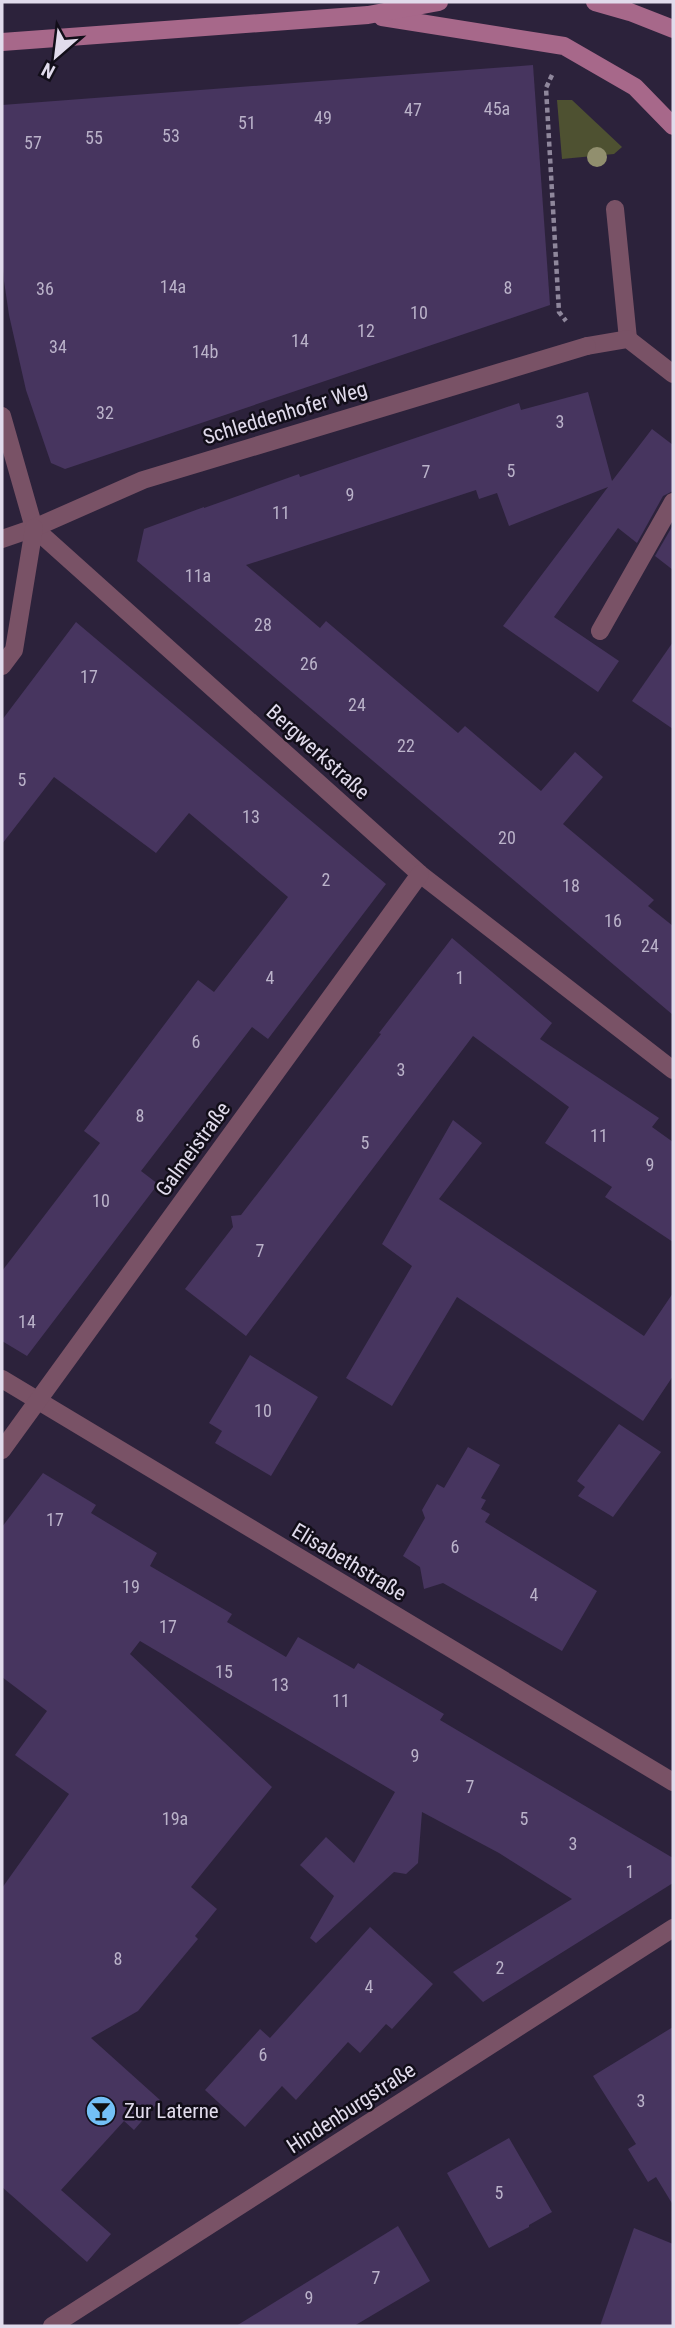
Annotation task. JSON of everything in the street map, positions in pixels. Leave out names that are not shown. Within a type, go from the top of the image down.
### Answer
[{"type":"main road","points":[[2,42],[368,15],[439,2]]},
{"type":"main road","points":[[595,2],[673,29]]},
{"type":"main road","points":[[368,15],[564,46],[635,87],[673,126]]},
{"type":"street","points":[[615,209],[628,339],[673,374]]},
{"type":"street","name":"Schleddenhofer Weg","points":[[2,539],[34,528],[143,480],[587,346],[628,339]]},
{"type":"street","points":[[2,416],[34,528],[14,650],[2,666]]},
{"type":"street","points":[[600,631],[673,502]]},
{"type":"street","name":"Bergwerkstraße","points":[[34,528],[420,874],[673,1070]]},
{"type":"street","name":"Galmeistraße","points":[[2,1450],[420,874]]},
{"type":"street","name":"Elisabethstraße","points":[[2,1379],[673,1782]]},
{"type":"street","name":"Hindenburgstraße","points":[[52,2326],[673,1928]]},
{"type":"path","points":[[556,66],[546,88],[559,312],[587,346]]},
{"type":"green space","points":[[557,100],[572,100],[622,147],[614,154],[562,159]]},
{"type":"building","points":[[533,65],[550,305],[65,469],[51,463],[26,390],[4,281],[2,105]]},
{"type":"building","points":[[588,392],[612,481],[652,429],[673,445],[673,491],[663,496],[637,543],[618,528],[554,617],[619,661],[598,692],[503,626],[608,487],[509,526],[497,493],[479,499],[476,490],[246,565],[320,628],[326,621],[458,733],[465,726],[541,791],[575,752],[603,777],[563,824],[654,900],[648,906],[673,926],[673,1015],[137,561],[144,529],[299,474],[300,477],[519,403],[521,410]]},
{"type":"building","points":[[673,525],[673,570],[655,556]]},
{"type":"building","points":[[76,622],[386,884],[268,1039],[252,1027],[141,1171],[158,1184],[27,1356],[2,1341],[2,1271],[100,1143],[84,1131],[198,980],[214,992],[288,897],[189,813],[156,853],[54,777],[2,844],[2,720]]},
{"type":"building","points":[[673,642],[673,729],[632,701]]},
{"type":"building","points":[[452,938],[552,1023],[540,1039],[659,1118],[652,1127],[673,1142],[673,1242],[605,1197],[612,1187],[545,1143],[569,1107],[473,1036],[246,1336],[185,1289],[233,1227],[231,1216],[241,1215]]},
{"type":"building","points":[[453,1120],[482,1143],[439,1199],[644,1336],[673,1293],[673,1376],[643,1421],[457,1297],[392,1406],[346,1378],[412,1266],[382,1244]]},
{"type":"building","points":[[250,1355],[318,1397],[271,1476],[215,1443],[222,1431],[209,1423]]},
{"type":"building","points":[[619,1424],[661,1452],[613,1517],[578,1496],[585,1487],[577,1481]]},
{"type":"building","points":[[468,1447],[500,1465],[481,1498],[486,1500],[481,1509],[490,1514],[485,1522],[597,1591],[562,1651],[443,1583],[424,1589],[420,1567],[403,1556],[425,1518],[422,1510],[437,1484],[444,1488]]},
{"type":"building","points":[[43,1473],[96,1505],[91,1513],[157,1553],[150,1566],[232,1614],[227,1622],[286,1657],[298,1637],[354,1669],[358,1663],[444,1714],[440,1720],[673,1858],[673,1883],[483,2002],[453,1972],[572,1899],[499,1853],[422,1812],[418,1863],[406,1874],[394,1872],[316,1943],[310,1938],[334,1896],[300,1865],[326,1837],[354,1863],[395,1792],[140,1641],[130,1654],[272,1787],[191,1887],[217,1909],[195,1936],[198,1939],[138,2011],[91,2038],[160,2100],[134,2130],[124,2121],[61,2190],[111,2234],[87,2262],[2,2187],[2,1888],[69,1794],[15,1755],[47,1711],[2,1677],[2,1527]]},
{"type":"building","points":[[370,1927],[433,1984],[392,2029],[386,2024],[360,2053],[348,2042],[296,2100],[282,2086],[245,2127],[205,2090],[260,2029],[270,2038]]},
{"type":"building","points":[[673,2027],[673,2205],[656,2177],[648,2182],[628,2149],[636,2144],[593,2076]]},
{"type":"building","points":[[509,2138],[552,2212],[489,2248],[447,2173]]},
{"type":"building","points":[[398,2226],[430,2281],[354,2326],[236,2326]]},
{"type":"building","points":[[634,2228],[673,2244],[673,2326],[600,2326]]},
{"type":"place","name":"Zur Laterne","points":[[101,2111]]}]
